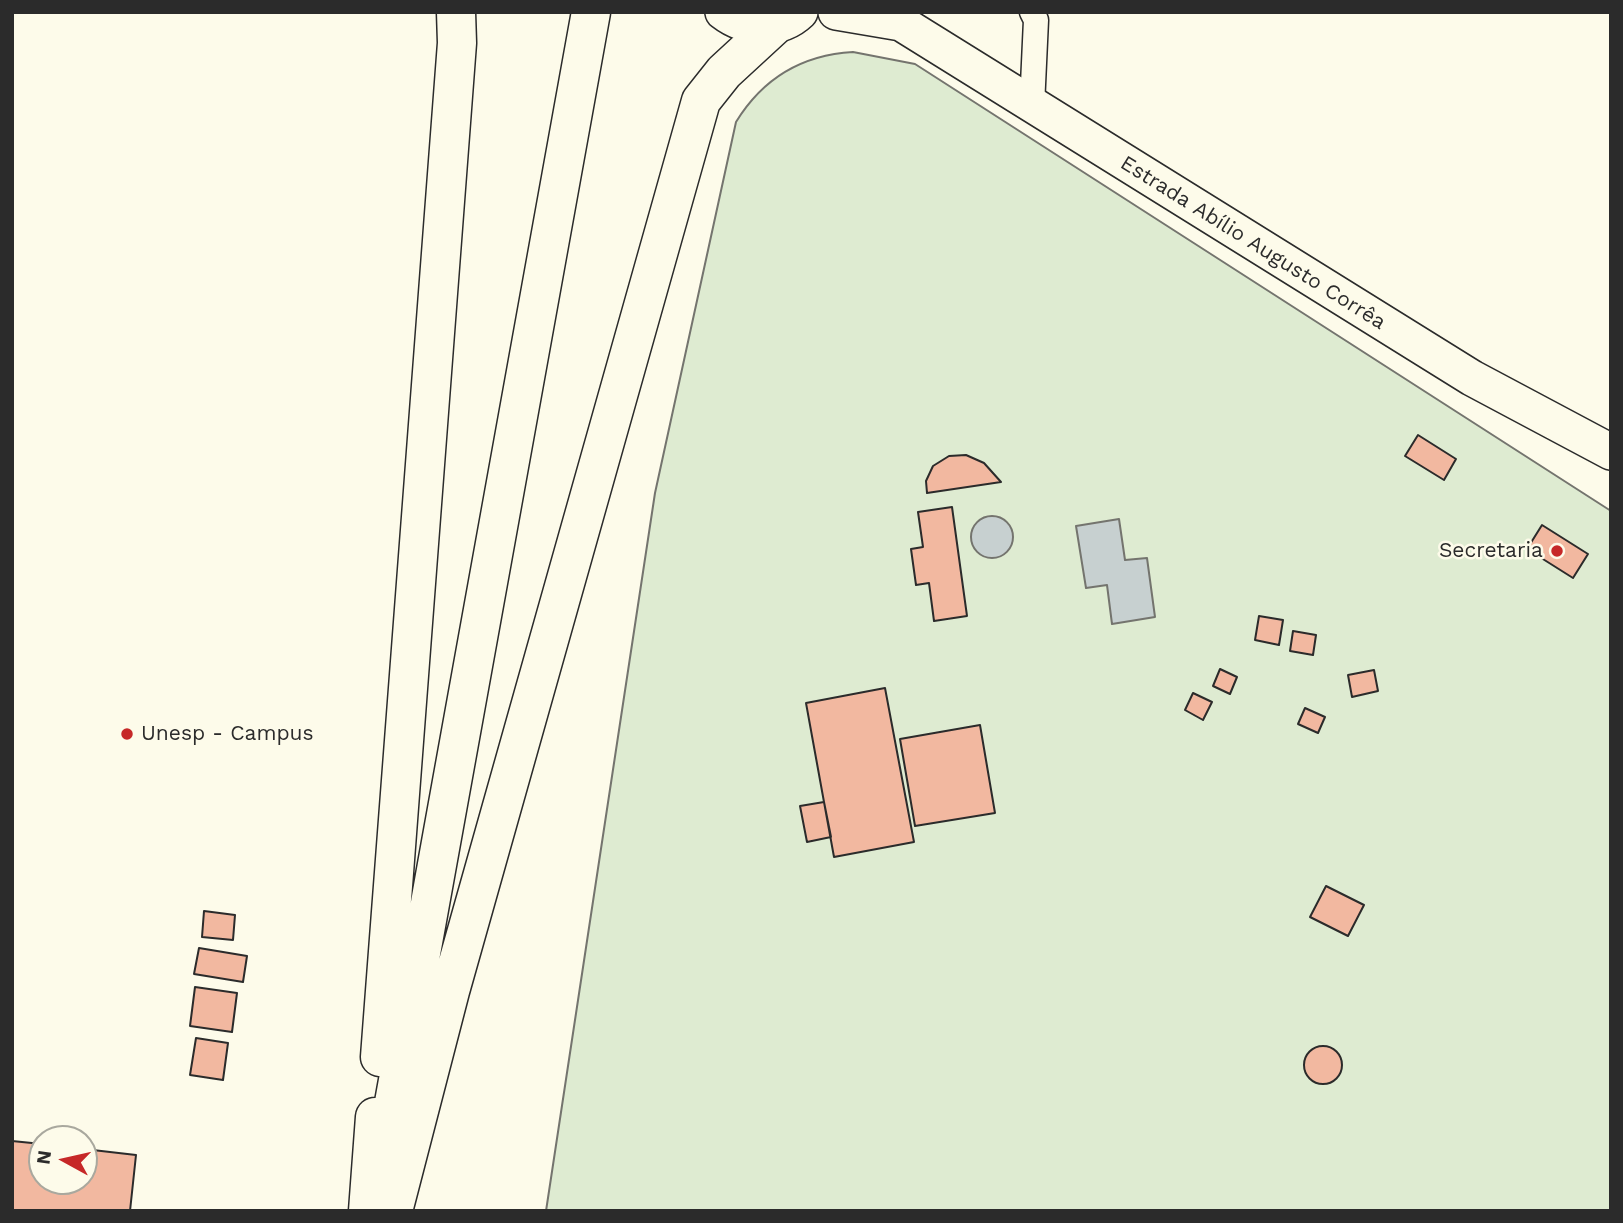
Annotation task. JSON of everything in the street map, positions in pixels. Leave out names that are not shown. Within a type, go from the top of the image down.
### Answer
[{"type":"highway","points":[[368,1211],[457,43],[456,12]]},
{"type":"highway","points":[[374,1211],[591,12]]},
{"type":"highway","points":[[393,1211],[458,964],[701,102],[724,72],[799,17]]},
{"type":"main road","points":[[723,12],[733,20],[753,26],[799,17]]},
{"type":"main road","name":"Estrada Abílio Augusto Corrêa","points":[[836,12],[896,18],[1032,106],[1472,378],[1611,452]]},
{"type":"street","points":[[1032,12],[1036,20],[1032,106]]},
{"type":"green space","points":[[853,52],[915,64],[1611,511],[1611,1211],[546,1211],[655,493],[736,122],[758,93],[785,72],[817,58]]},
{"type":"shaded area","points":[[992,516],[1007,522],[1013,537],[1007,552],[992,558],[977,552],[971,537],[977,522]]},
{"type":"shaded area","points":[[1119,519],[1125,560],[1147,558],[1155,617],[1112,624],[1107,585],[1086,588],[1076,526]]},
{"type":"building","points":[[1418,435],[1456,459],[1444,480],[1405,456]]},
{"type":"building","points":[[966,455],[984,463],[1001,482],[927,493],[926,481],[933,466],[949,456]]},
{"type":"building","points":[[952,507],[967,616],[934,621],[929,583],[916,585],[911,549],[923,547],[918,512]]},
{"type":"building","name":"Secretaria","points":[[1542,525],[1588,554],[1573,578],[1527,549]]},
{"type":"building","points":[[1259,616],[1283,620],[1279,645],[1255,640]]},
{"type":"building","points":[[1293,631],[1316,635],[1313,655],[1290,651]]},
{"type":"building","points":[[1220,669],[1237,677],[1230,694],[1213,686]]},
{"type":"building","points":[[1374,670],[1378,691],[1352,697],[1348,675]]},
{"type":"building","points":[[885,688],[914,842],[834,857],[806,703]]},
{"type":"building","points":[[1193,693],[1212,702],[1203,720],[1185,710]]},
{"type":"building","points":[[1305,708],[1325,717],[1318,733],[1298,724]]},
{"type":"building","points":[[980,725],[995,813],[915,826],[900,739]]},
{"type":"building","points":[[824,802],[831,837],[807,842],[800,806]]},
{"type":"building","points":[[1326,886],[1364,905],[1348,936],[1310,917]]},
{"type":"building","points":[[204,911],[235,915],[233,940],[202,937]]},
{"type":"building","points":[[199,948],[247,956],[243,982],[194,974]]},
{"type":"building","points":[[195,987],[237,993],[232,1032],[190,1026]]},
{"type":"building","points":[[196,1038],[228,1043],[223,1080],[190,1075]]},
{"type":"building","points":[[1323,1046],[1336,1052],[1342,1065],[1336,1078],[1323,1084],[1310,1078],[1304,1065],[1310,1052]]},
{"type":"building","points":[[12,1141],[28,1143],[28,1195],[98,1195],[98,1151],[136,1155],[130,1211],[12,1211]]},
{"type":"place","name":"Secretaria","points":[[1557,551]]},
{"type":"place","name":"Unesp - Campus","points":[[127,734]]}]
